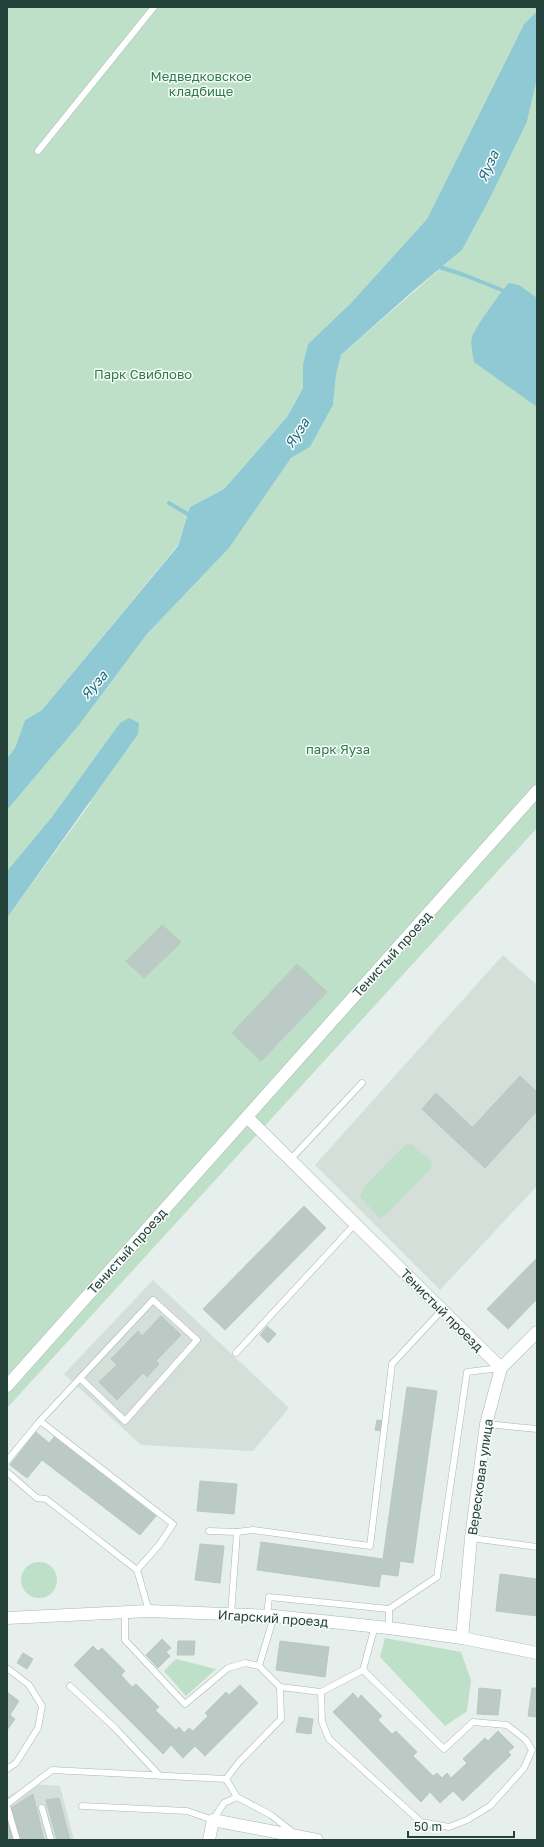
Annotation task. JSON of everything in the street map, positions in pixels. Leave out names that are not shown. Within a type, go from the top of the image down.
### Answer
[{"type":"street","name":"Тенистый проезд","points":[[7,1386],[537,791]]},
{"type":"street","name":"Тенистый проезд","points":[[247,1117],[355,1224],[381,1254],[416,1288],[442,1310],[501,1368]]},
{"type":"street","points":[[501,1368],[537,1332]]},
{"type":"street","name":"Вересковая улица","points":[[462,1638],[471,1538],[486,1424],[501,1368]]},
{"type":"street","name":"Игарский проезд","points":[[7,1618],[149,1610],[271,1616],[375,1626],[462,1638],[532,1655]]},
{"type":"street","points":[[209,1840],[213,1820],[281,1836],[299,1836],[317,1840]]},
{"type":"lane","points":[[38,150],[154,7]]},
{"type":"lane","points":[[290,1160],[362,1083]]},
{"type":"lane","points":[[236,1353],[355,1224]]},
{"type":"lane","points":[[7,1460],[40,1421],[154,1300],[197,1340],[126,1421],[81,1379]]},
{"type":"lane","points":[[209,1531],[237,1532],[253,1530],[370,1546],[392,1364],[442,1310]]},
{"type":"lane","points":[[259,1666],[271,1616],[269,1597],[389,1609],[438,1577],[467,1372],[501,1368]]},
{"type":"lane","points":[[40,1421],[173,1524],[159,1545],[137,1570]]},
{"type":"lane","points":[[486,1424],[537,1429]]},
{"type":"lane","points":[[7,1472],[37,1498],[46,1499],[137,1570],[149,1610]]},
{"type":"lane","points":[[231,1614],[237,1532]]},
{"type":"lane","points":[[471,1538],[537,1547]]},
{"type":"lane","points":[[389,1609],[389,1628]]},
{"type":"lane","points":[[125,1612],[125,1640],[186,1704],[228,1668],[245,1663],[259,1666],[280,1688],[321,1692],[363,1670],[375,1626]]},
{"type":"lane","points":[[7,1668],[29,1685],[42,1706],[38,1728],[16,1763],[7,1769]]},
{"type":"lane","points":[[321,1692],[322,1722],[330,1739],[422,1822],[449,1827],[467,1820],[490,1806],[524,1768],[532,1750],[526,1740],[507,1725],[473,1722],[444,1750],[363,1670]]},
{"type":"lane","points":[[70,1686],[115,1728],[160,1776]]},
{"type":"lane","points":[[226,1779],[239,1762],[281,1719],[280,1688]]},
{"type":"lane","points":[[17,1840],[7,1805],[52,1770],[226,1779]]},
{"type":"lane","points":[[226,1779],[237,1797],[272,1815],[299,1836]]},
{"type":"lane","points":[[82,1806],[187,1811],[213,1820],[224,1803],[237,1797]]},
{"type":"lane","points":[[42,1808],[51,1840]]},
{"type":"shaded area","points":[[503,955],[537,985],[537,1186],[440,1290],[315,1165]]},
{"type":"shaded area","points":[[153,1280],[289,1408],[253,1451],[141,1445],[64,1374]]},
{"type":"shaded area","points":[[30,1784],[60,1786],[74,1840],[7,1840],[7,1797]]},
{"type":"green space","name":"Парк Свиблово","points":[[7,7],[537,7],[537,11],[524,24],[427,219],[351,303],[308,344],[303,364],[303,388],[287,417],[224,489],[190,507],[178,545],[42,710],[25,720],[15,748],[7,758]]},
{"type":"green space","name":"парк Яуза","points":[[537,78],[537,828],[7,1408],[7,918],[92,801],[52,817],[7,871],[7,810],[79,725],[147,634],[229,548],[291,458],[310,447],[333,405],[336,375],[341,355],[462,250],[489,200],[527,122]]},
{"type":"green space","points":[[411,1144],[432,1162],[431,1168],[387,1214],[380,1218],[360,1197],[363,1188],[405,1145]]},
{"type":"green space","points":[[43,1562],[52,1567],[56,1573],[56,1587],[52,1593],[43,1598],[35,1598],[26,1593],[22,1587],[21,1576],[26,1567],[32,1563]]},
{"type":"green space","points":[[385,1638],[461,1652],[471,1680],[467,1711],[445,1726],[380,1657]]},
{"type":"green space","points":[[176,1659],[216,1669],[186,1696],[164,1671]]},
{"type":"water","name":"Яуза","points":[[537,11],[537,78],[527,122],[489,200],[462,250],[341,355],[336,375],[333,405],[310,447],[291,458],[229,548],[147,634],[79,725],[7,810],[7,758],[15,748],[25,720],[42,710],[178,546],[190,507],[224,489],[287,417],[303,388],[303,364],[308,344],[351,303],[427,219],[524,24]]},
{"type":"water","points":[[509,283],[519,285],[537,298],[537,407],[474,362],[471,347],[472,337],[478,326]]},
{"type":"water","points":[[129,718],[139,723],[138,734],[7,918],[7,871],[52,817],[120,723]]},
{"type":"building","points":[[162,925],[181,942],[144,978],[126,961]]},
{"type":"building","points":[[297,964],[327,992],[261,1061],[232,1033]]},
{"type":"building","points":[[520,1076],[537,1092],[537,1111],[485,1168],[458,1143]]},
{"type":"building","points":[[436,1093],[472,1127],[458,1143],[422,1109]]},
{"type":"building","points":[[304,1206],[326,1228],[225,1330],[203,1309]]},
{"type":"building","points":[[537,1258],[537,1299],[508,1329],[487,1309]]},
{"type":"building","points":[[161,1316],[181,1335],[156,1361],[159,1364],[147,1377],[143,1373],[117,1400],[99,1382],[117,1365],[111,1359],[138,1331],[142,1336]]},
{"type":"building","points":[[267,1326],[276,1334],[268,1343],[260,1335]]},
{"type":"building","points":[[407,1387],[437,1391],[413,1563],[400,1561],[398,1576],[381,1574],[379,1587],[257,1570],[261,1542],[383,1559]]},
{"type":"building","points":[[377,1420],[384,1421],[383,1431],[375,1430]]},
{"type":"building","points":[[36,1432],[49,1443],[54,1437],[156,1516],[140,1535],[42,1460],[27,1478],[10,1465]]},
{"type":"building","points":[[200,1481],[237,1484],[234,1514],[197,1511]]},
{"type":"building","points":[[200,1544],[224,1546],[220,1583],[195,1580]]},
{"type":"building","points":[[500,1574],[537,1579],[537,1616],[496,1611]]},
{"type":"building","points":[[162,1639],[171,1648],[166,1652],[170,1656],[158,1668],[146,1655]]},
{"type":"building","points":[[178,1641],[195,1641],[194,1655],[177,1655]]},
{"type":"building","points":[[280,1641],[329,1647],[325,1677],[276,1670]]},
{"type":"building","points":[[93,1646],[98,1651],[102,1648],[125,1671],[121,1675],[132,1687],[136,1684],[159,1707],[155,1710],[176,1730],[179,1727],[184,1733],[189,1728],[193,1731],[208,1716],[205,1713],[226,1692],[229,1695],[240,1685],[258,1703],[205,1756],[195,1746],[183,1758],[171,1745],[163,1754],[74,1665]]},
{"type":"building","points":[[23,1653],[33,1659],[27,1669],[17,1663]]},
{"type":"building","points":[[479,1688],[501,1690],[498,1715],[477,1714]]},
{"type":"building","points":[[532,1688],[537,1688],[537,1717],[528,1716]]},
{"type":"building","points":[[7,1692],[19,1701],[10,1715],[15,1719],[7,1730]]},
{"type":"building","points":[[353,1693],[358,1699],[361,1695],[382,1716],[378,1720],[392,1734],[396,1731],[417,1752],[413,1756],[433,1776],[437,1773],[442,1778],[447,1773],[451,1778],[467,1763],[463,1759],[485,1738],[488,1741],[498,1731],[514,1747],[508,1752],[511,1755],[463,1801],[453,1791],[440,1803],[430,1792],[421,1802],[333,1712]]},
{"type":"building","points":[[299,1717],[313,1719],[311,1734],[296,1732]]},
{"type":"building","points":[[33,1794],[44,1840],[20,1840],[11,1808]]},
{"type":"building","points":[[59,1798],[70,1840],[57,1840],[46,1800]]},
{"type":"building","points":[[7,1819],[13,1840],[7,1840]]},
{"type":"waterway","points":[[437,266],[502,290]]},
{"type":"waterway","points":[[169,503],[191,516]]},
{"type":"park label","name":"Медведковское кладбище","points":[[201,84]]}]
